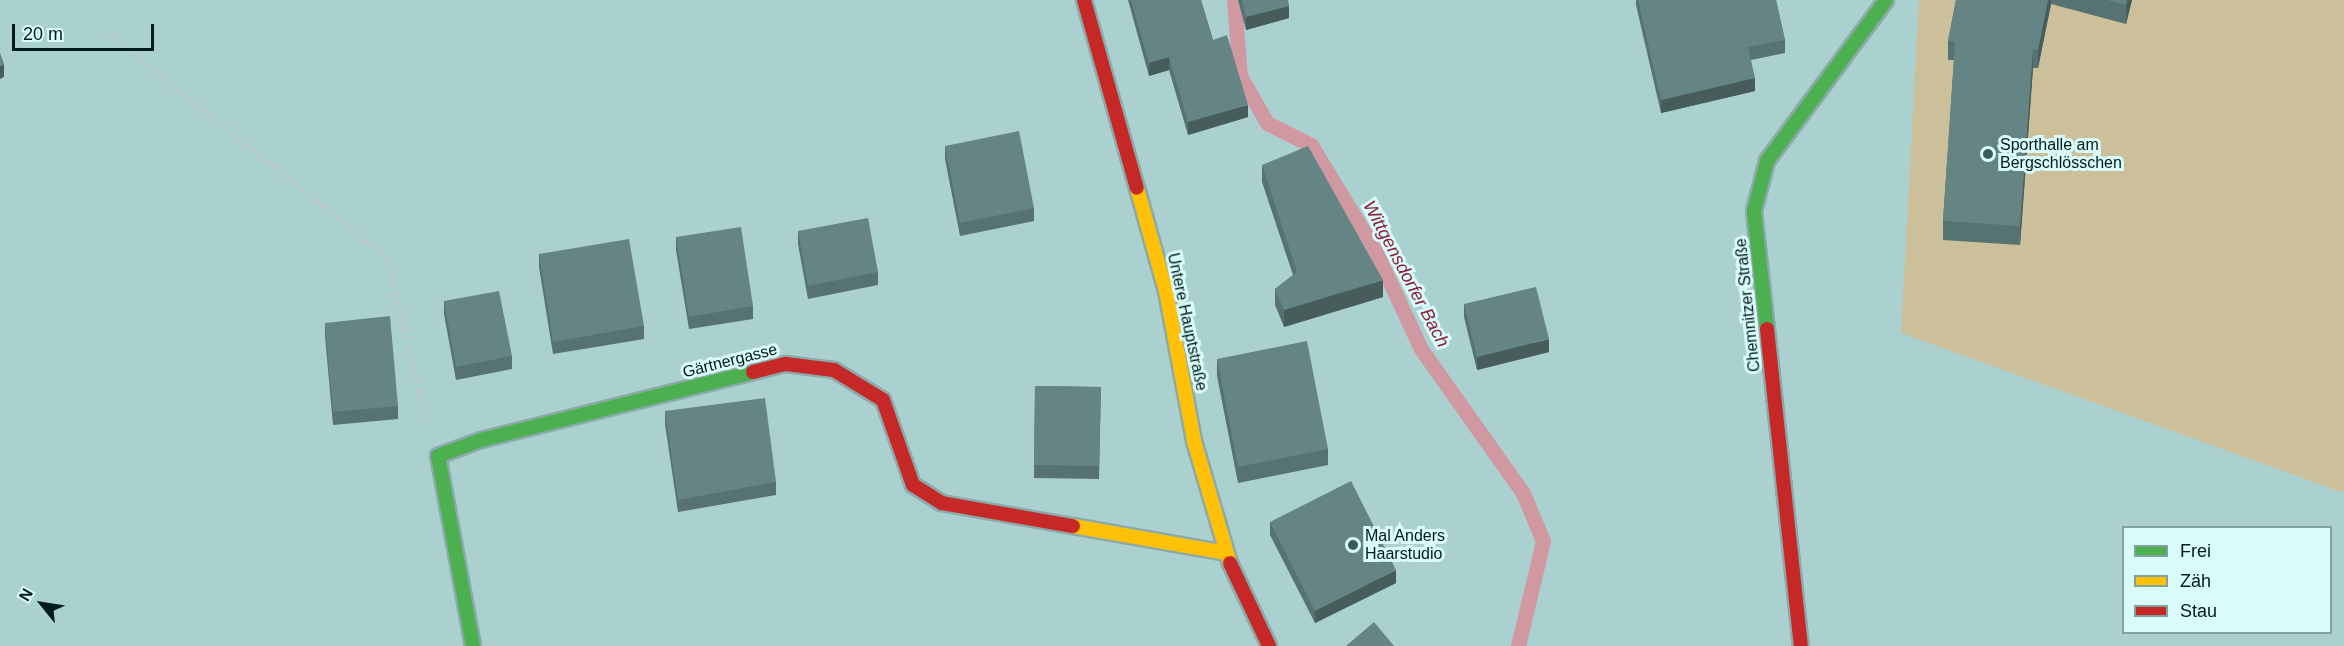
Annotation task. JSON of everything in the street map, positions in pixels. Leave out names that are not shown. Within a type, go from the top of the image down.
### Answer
[{"type":"street","name":"Untere Hauptstraße","points":[[1084,0],[1166,291],[1194,441],[1226,553],[1269,646]]},
{"type":"street","name":"Chemnitzer Straße","points":[[1801,646],[1754,211],[1767,161],[1886,0]]},
{"type":"street","name":"Gärtnergasse","points":[[438,456],[481,440],[786,364],[834,370],[883,400],[913,485],[942,504],[1226,553]]},
{"type":"street","points":[[438,456],[473,646]]},
{"type":"path","points":[[111,37],[387,257],[417,398],[438,456]]},
{"type":"shaded area","points":[[1919,0],[2344,0],[2344,493],[1901,333]]},
{"type":"building","points":[[1131,0],[1201,0],[1213,40],[1227,35],[1248,105],[1188,122],[1169,57],[1149,63]]},
{"type":"building","points":[[1242,0],[1288,0],[1289,6],[1246,17]]},
{"type":"building","points":[[1638,0],[1776,0],[1785,40],[1748,47],[1755,78],[1661,100]]},
{"type":"building","name":"Sporthalle am Bergschlösschen","points":[[1956,0],[2048,0],[2038,50],[2033,49],[2020,226],[1943,221],[1955,42],[1948,41]]},
{"type":"building","points":[[2107,0],[2127,0],[2126,5]]},
{"type":"building","points":[[0,53],[4,64],[0,66]]},
{"type":"building","points":[[1019,131],[1034,208],[960,223],[945,146]]},
{"type":"building","points":[[1308,146],[1383,280],[1284,310],[1275,289],[1297,272],[1262,165]]},
{"type":"building","points":[[868,218],[878,272],[808,286],[798,231]]},
{"type":"building","points":[[741,227],[753,306],[689,317],[676,237]]},
{"type":"building","points":[[629,239],[644,326],[553,342],[539,254]]},
{"type":"building","points":[[1536,287],[1549,339],[1477,357],[1464,304]]},
{"type":"building","points":[[499,291],[512,356],[456,367],[444,301]]},
{"type":"building","points":[[390,316],[398,406],[333,412],[325,323]]},
{"type":"building","points":[[1307,341],[1328,449],[1238,467],[1217,359]]},
{"type":"building","points":[[1035,386],[1101,387],[1099,466],[1034,465]]},
{"type":"building","points":[[765,398],[776,482],[678,500],[665,411]]},
{"type":"building","points":[[1351,481],[1396,570],[1315,611],[1270,522]]},
{"type":"building","points":[[1374,622],[1394,646],[1346,646]]},
{"type":"waterway","name":"Wittgensdorfer Bach","points":[[1234,0],[1240,76],[1267,123],[1311,145],[1376,252],[1421,349],[1523,493],[1543,541],[1518,646]]},
{"type":"traffic: fast","points":[[1767,329],[1754,211],[1767,161],[1886,0]]},
{"type":"traffic: fast","points":[[473,646],[438,456],[481,440],[753,372]]},
{"type":"traffic: slow","points":[[1137,188],[1166,291],[1194,441],[1230,563]]},
{"type":"traffic: slow","points":[[1073,526],[1226,553]]},
{"type":"traffic: jam","points":[[1084,0],[1137,188]]},
{"type":"traffic: jam","points":[[1767,329],[1801,646]]},
{"type":"traffic: jam","points":[[753,372],[786,364],[834,370],[883,400],[913,485],[942,503],[1073,526]]},
{"type":"traffic: jam","points":[[1230,563],[1269,646]]},
{"type":"place","name":"Sporthalle am Bergschlösschen","points":[[1988,154]]},
{"type":"place","name":"Mal Anders Haarstudio","points":[[1353,545]]}]
